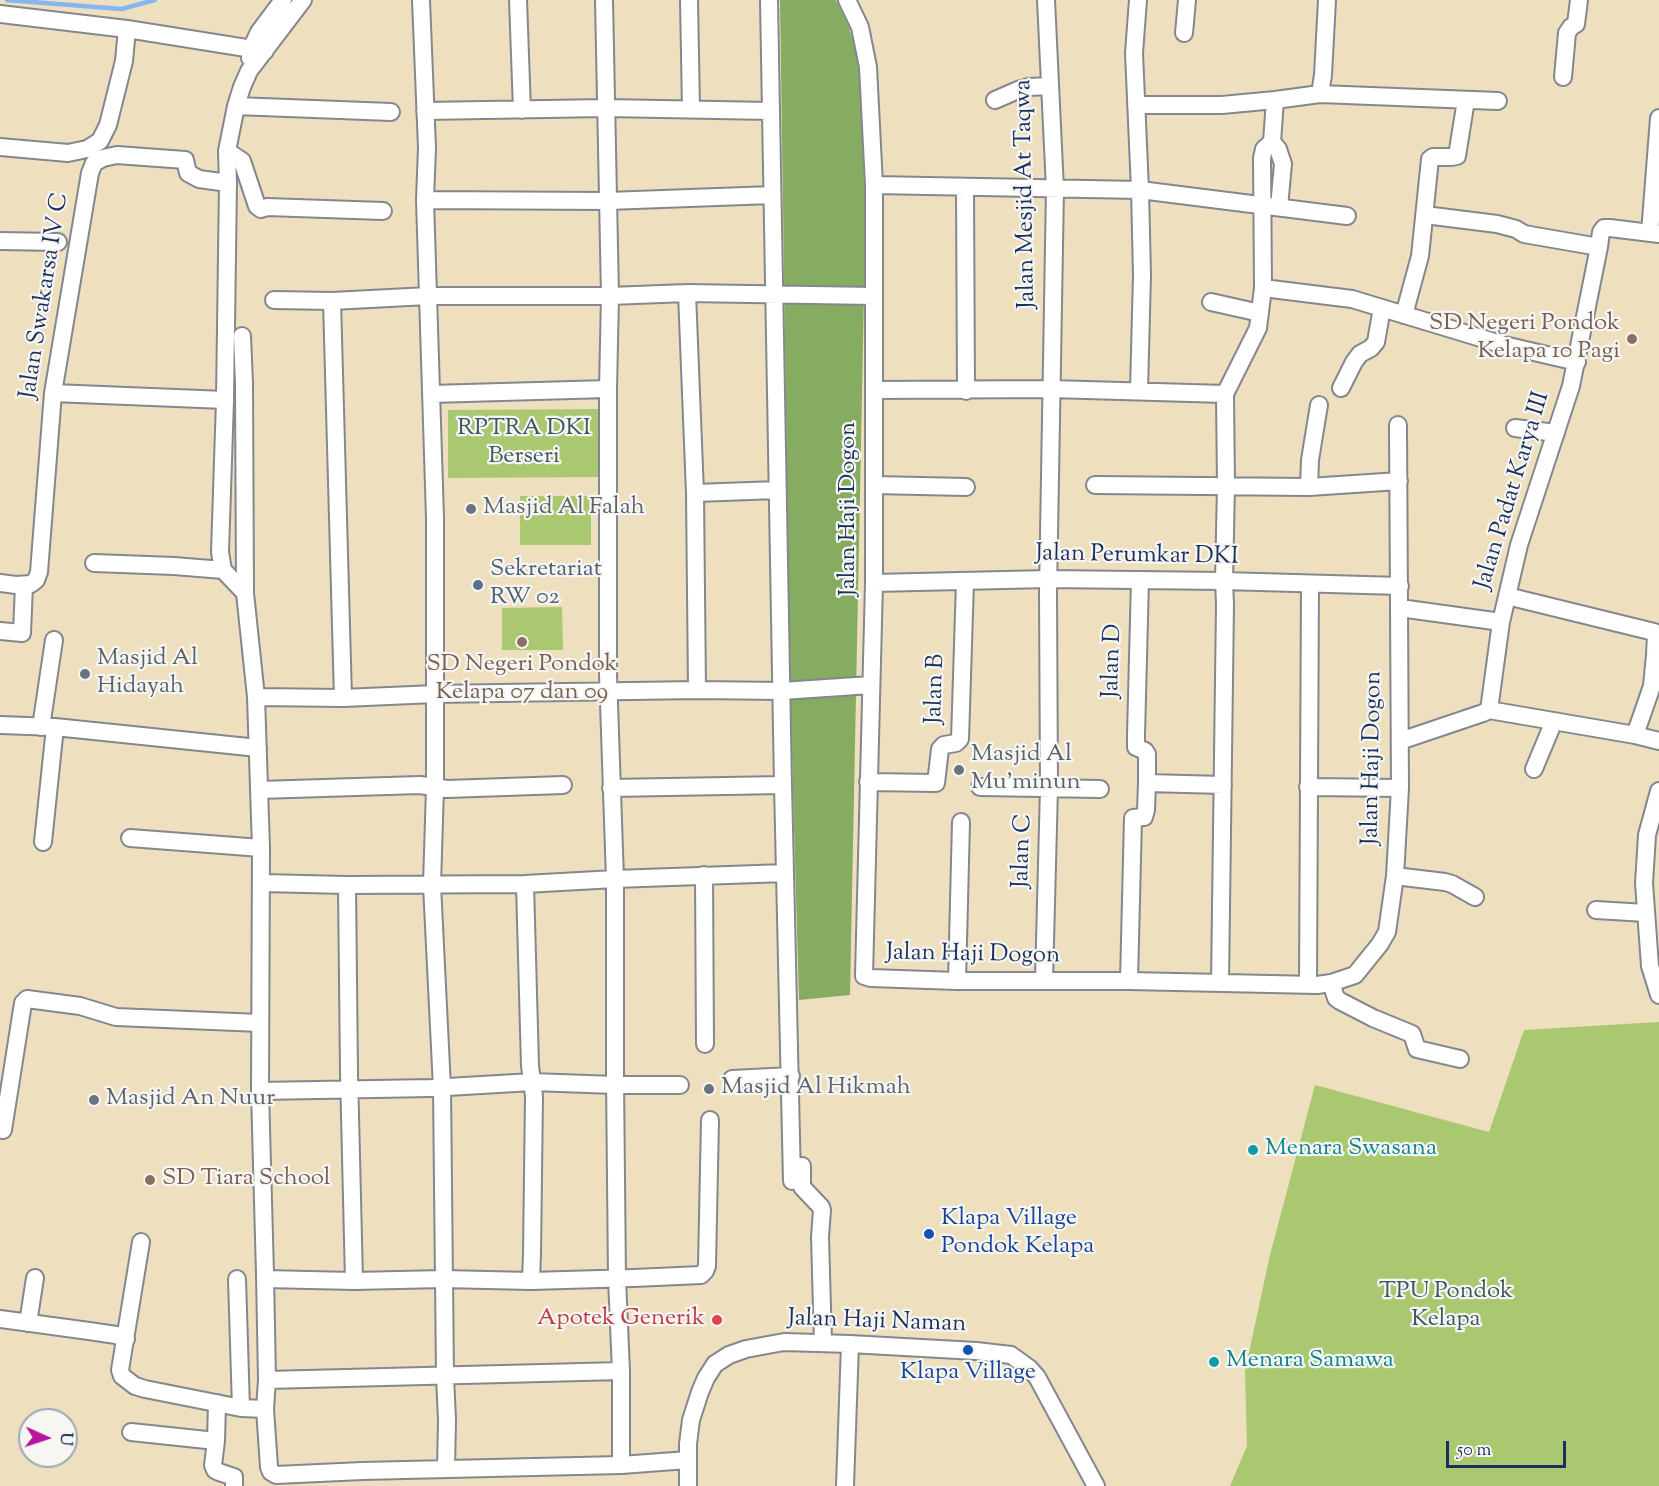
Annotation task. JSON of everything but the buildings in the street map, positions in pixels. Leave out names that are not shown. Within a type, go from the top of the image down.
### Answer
[{"type":"street","points":[[258,50],[259,32],[283,0]]},
{"type":"street","points":[[244,593],[223,570],[220,552],[225,400],[227,151],[236,106],[258,50],[303,0]]},
{"type":"street","points":[[421,0],[427,148],[425,200],[435,518],[435,787],[432,885],[442,1088],[446,1469]]},
{"type":"street","points":[[518,0],[522,110]]},
{"type":"street","points":[[604,0],[610,296],[609,692],[615,879],[615,1085],[621,1465]]},
{"type":"street","points":[[689,0],[691,109]]},
{"type":"street","points":[[769,0],[785,873],[795,1075],[797,1184],[822,1210],[820,1237],[823,1343]]},
{"type":"street","name":"Jalan Haji Dogon","points":[[847,0],[860,27],[868,67],[874,185],[874,583],[863,975],[867,978],[957,981],[1308,984],[1331,983],[1355,975],[1387,932],[1395,876],[1400,788],[1398,425]]},
{"type":"street","name":"Jalan Mesjid At Taqwa","points":[[1046,0],[1055,189],[1048,579]]},
{"type":"street","points":[[1138,0],[1134,53],[1142,275],[1139,390]]},
{"type":"street","points":[[1184,33],[1187,0]]},
{"type":"street","points":[[1320,94],[1327,0]]},
{"type":"street","points":[[1563,76],[1567,33],[1576,24],[1579,0]]},
{"type":"street","points":[[0,14],[128,29],[258,50]]},
{"type":"street","points":[[0,147],[68,153],[87,149],[100,141],[108,125],[124,61],[128,29]]},
{"type":"street","points":[[995,100],[1029,87],[1050,86]]},
{"type":"street","points":[[1136,105],[1222,105],[1320,94],[1498,101]]},
{"type":"street","points":[[1275,100],[1272,142],[1278,149],[1283,164],[1279,207]]},
{"type":"street","points":[[1404,315],[1420,256],[1430,159],[1457,156],[1466,100]]},
{"type":"street","points":[[236,106],[391,112]]},
{"type":"street","points":[[425,111],[606,108],[771,111]]},
{"type":"street","points":[[1654,234],[1659,118]]},
{"type":"street","points":[[1220,983],[1226,604],[1224,581],[1225,394],[1258,328],[1263,288],[1262,158],[1264,149],[1272,142]]},
{"type":"street","points":[[227,151],[242,161],[257,206],[261,209],[267,207],[383,211]]},
{"type":"street","name":"Jalan Swakarsa IV C","points":[[0,631],[22,633],[28,585],[36,580],[39,572],[53,393],[90,173],[94,163],[117,155],[185,160],[188,173],[199,179],[228,183]]},
{"type":"street","points":[[874,185],[1140,190],[1347,216]]},
{"type":"street","points":[[965,188],[966,391]]},
{"type":"street","points":[[425,200],[608,201],[772,195]]},
{"type":"street","points":[[1425,215],[1497,224],[1516,229],[1524,234],[1599,248]]},
{"type":"street","name":"Jalan Padat Karya III","points":[[1489,710],[1501,622],[1507,596],[1519,545],[1571,386],[1601,232],[1604,228],[1617,228],[1654,234]]},
{"type":"street","points":[[0,241],[58,242]]},
{"type":"street","points":[[1263,288],[1352,299],[1504,345],[1576,362]]},
{"type":"street","points":[[274,300],[332,301],[428,296],[610,296],[687,293],[874,296]]},
{"type":"street","points":[[687,293],[695,493],[696,690]]},
{"type":"street","points":[[332,301],[343,698]]},
{"type":"street","points":[[1210,302],[1260,313]]},
{"type":"street","points":[[1341,388],[1360,354],[1376,342],[1382,308]]},
{"type":"street","points":[[242,336],[244,593],[256,696],[260,790],[262,883],[260,1091],[267,1380],[265,1409],[269,1467],[276,1475],[621,1465],[688,1460]]},
{"type":"street","points":[[431,394],[608,388]]},
{"type":"street","points":[[874,390],[1139,390],[1225,394]]},
{"type":"street","points":[[53,393],[225,400]]},
{"type":"street","points":[[1309,487],[1310,460],[1319,405]]},
{"type":"street","points":[[1515,428],[1556,433]]},
{"type":"street","points":[[1095,485],[1309,487],[1399,482]]},
{"type":"street","points":[[874,485],[966,487]]},
{"type":"street","points":[[695,493],[778,490]]},
{"type":"street","points":[[94,563],[223,570]]},
{"type":"street","name":"Jalan Perumkar DKI","points":[[874,583],[1048,579],[1400,586]]},
{"type":"street","name":"Jalan C","points":[[1044,981],[1049,787],[1048,579]]},
{"type":"street","name":"Jalan D","points":[[1140,580],[1136,743],[1137,747],[1147,754],[1147,783]]},
{"type":"street","name":"Jalan B","points":[[868,782],[936,783],[940,749],[960,739],[965,582]]},
{"type":"street","points":[[0,583],[28,585]]},
{"type":"street","points":[[1308,984],[1310,584]]},
{"type":"street","points":[[1507,596],[1654,632],[1656,645],[1652,686],[1635,735]]},
{"type":"street","points":[[1400,608],[1501,622]]},
{"type":"street","points":[[43,843],[54,640]]},
{"type":"street","points":[[256,696],[343,698],[435,694],[782,691],[871,686]]},
{"type":"street","points":[[1400,741],[1489,710],[1659,741]]},
{"type":"street","points":[[1534,769],[1554,721]]},
{"type":"street","points":[[0,725],[48,727],[258,748]]},
{"type":"street","points":[[1129,981],[1133,818],[1144,817],[1147,783],[1223,785]]},
{"type":"street","points":[[260,790],[420,785],[447,789],[563,785]]},
{"type":"street","points":[[611,788],[783,785]]},
{"type":"street","points":[[980,787],[1100,789]]},
{"type":"street","points":[[1308,787],[1400,788]]},
{"type":"street","points":[[1659,791],[1647,835],[1644,883],[1650,966],[1659,995]]},
{"type":"street","points":[[957,981],[961,822]]},
{"type":"street","points":[[130,838],[261,848]]},
{"type":"street","points":[[262,883],[525,885],[615,879],[785,873]]},
{"type":"street","points":[[704,875],[705,1044]]},
{"type":"street","points":[[1395,876],[1445,882],[1475,897]]},
{"type":"street","points":[[347,885],[354,1281]]},
{"type":"street","points":[[525,885],[530,1066],[534,1108],[531,1281]]},
{"type":"street","points":[[1596,910],[1646,913]]},
{"type":"street","points":[[1331,983],[1336,998],[1373,1018],[1412,1034],[1417,1049],[1460,1059]]},
{"type":"street","points":[[3,1130],[23,1003],[27,999],[80,1006],[116,1017],[260,1023]]},
{"type":"street","points":[[732,1079],[795,1075]]},
{"type":"street","points":[[260,1091],[442,1088],[532,1082],[615,1085],[680,1084]]},
{"type":"street","points":[[265,1279],[531,1281],[701,1275],[707,1266],[710,1120]]},
{"type":"street","points":[[141,1242],[120,1370],[125,1380],[145,1389],[242,1408],[265,1409]]},
{"type":"street","points":[[28,1323],[35,1278]]},
{"type":"street","points":[[237,1279],[242,1408]]},
{"type":"street","points":[[0,1319],[116,1335],[126,1340]]},
{"type":"street","name":"Jalan Haji Naman","points":[[688,1486],[691,1420],[706,1378],[715,1364],[729,1355],[746,1349],[784,1342],[976,1351],[1011,1355],[1021,1361],[1037,1377],[1096,1486]]},
{"type":"street","points":[[845,1486],[850,1344]]},
{"type":"street","points":[[267,1380],[621,1371]]},
{"type":"street","points":[[217,1403],[213,1465],[215,1470],[234,1477],[234,1486]]},
{"type":"street","points":[[131,1432],[216,1441]]},
{"type":"green space","points":[[780,0],[836,0],[849,27],[860,65],[866,193],[850,995],[799,1000],[790,686]]},
{"type":"green space","name":"RPTRA DKI Berseri","points":[[601,409],[601,477],[448,478],[448,410]]},
{"type":"green space","points":[[520,496],[591,496],[591,545],[520,545]]},
{"type":"green space","points":[[562,607],[563,650],[502,650],[502,608]]},
{"type":"green space","name":"TPU Pondok Kelapa","points":[[1659,1022],[1659,1486],[1230,1486],[1247,1446],[1245,1371],[1270,1255],[1315,1085],[1489,1132],[1524,1030]]},
{"type":"waterway","points":[[7,0],[121,9],[155,0]]},
{"type":"place","name":"SD Negeri Pondok Kelapa 10 Pagi","points":[[1632,339]]},
{"type":"place","name":"Masjid Al Falah","points":[[471,509]]},
{"type":"place","name":"Sekretariat RW 02","points":[[478,585]]},
{"type":"place","name":"SD Negeri Pondok Kelapa 07 dan 09","points":[[522,642]]},
{"type":"place","name":"Masjid Al Hidayah","points":[[85,674]]},
{"type":"place","name":"Masjid Al Mu'minun","points":[[959,770]]},
{"type":"place","name":"Masjid Al Hikmah","points":[[709,1089]]},
{"type":"place","name":"Masjid An Nuur","points":[[94,1100]]},
{"type":"place","name":"Menara Swasana","points":[[1253,1150]]},
{"type":"place","name":"SD Tiara School","points":[[150,1180]]},
{"type":"place","name":"Klapa Village Pondok Kelapa","points":[[929,1234]]},
{"type":"place","name":"Apotek Generik","points":[[717,1320]]},
{"type":"place","name":"Klapa Village","points":[[968,1350]]},
{"type":"place","name":"Menara Samawa","points":[[1214,1362]]}]
